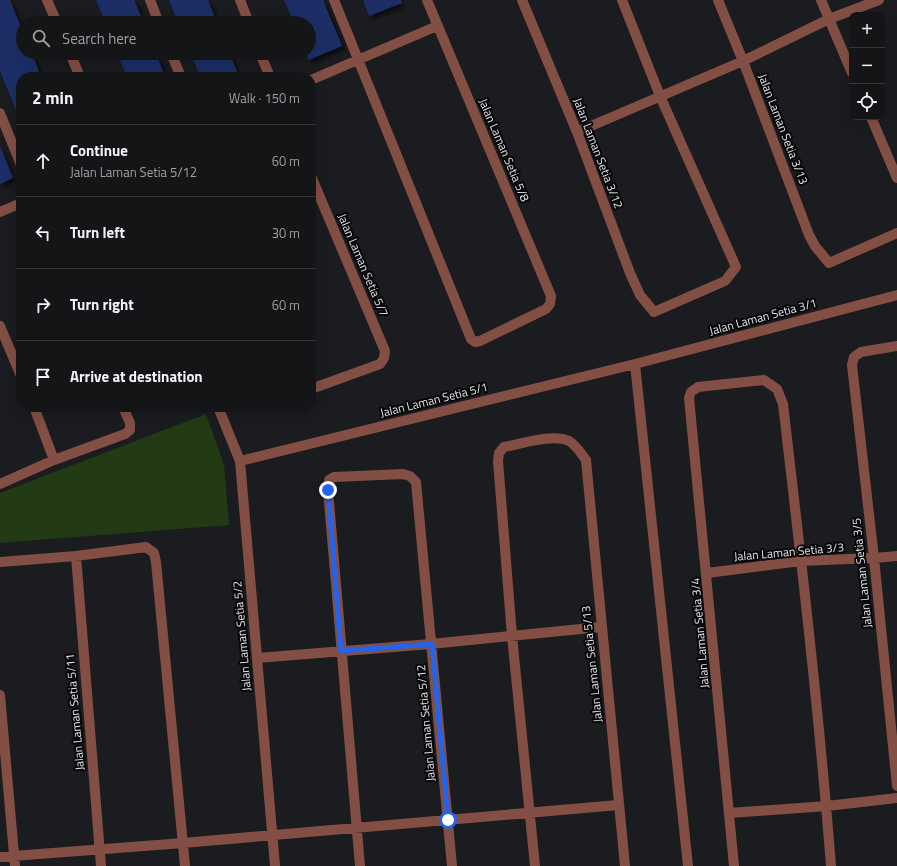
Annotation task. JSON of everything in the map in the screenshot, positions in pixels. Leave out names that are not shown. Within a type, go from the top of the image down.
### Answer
[{"type":"street","points":[[47,0],[54,16]]},
{"type":"street","points":[[150,0],[156,16]]},
{"type":"street","points":[[240,0],[246,16]]},
{"type":"street","points":[[334,0],[358,60]]},
{"type":"street","name":"Jalan Laman Setia 5/8","points":[[358,60],[471,339],[475,342],[480,341],[546,310],[550,304],[551,296],[427,0]]},
{"type":"street","name":"Jalan Laman Setia 3/12","points":[[522,0],[577,132],[630,273],[640,295],[654,312],[725,281],[736,267],[660,96]]},
{"type":"street","points":[[622,0],[660,96]]},
{"type":"street","name":"Jalan Laman Setia 3/13","points":[[718,0],[743,61],[809,235],[815,246],[829,263],[897,233]]},
{"type":"street","points":[[821,0],[849,66]]},
{"type":"street","points":[[577,132],[743,61],[829,19],[879,0]]},
{"type":"street","points":[[316,78],[437,26]]},
{"type":"street","points":[[73,60],[78,72]]},
{"type":"street","points":[[174,60],[179,72]]},
{"type":"street","points":[[263,60],[268,72]]},
{"type":"street","points":[[0,113],[16,153]]},
{"type":"street","points":[[872,120],[897,178]]},
{"type":"street","name":"Jalan Laman Setia 5/7","points":[[316,188],[385,351],[384,358],[380,364],[316,387]]},
{"type":"street","points":[[0,212],[16,205]]},
{"type":"street","name":"Jalan Laman Setia 3/1","points":[[635,364],[897,295]]},
{"type":"street","points":[[0,326],[16,364]]},
{"type":"street","name":"Jalan Laman Setia 3/5","points":[[897,346],[861,352],[854,357],[852,365],[874,558],[897,786]]},
{"type":"street","points":[[635,364],[688,866]]},
{"type":"street","name":"Jalan Laman Setia 5/1","points":[[240,461],[635,364]]},
{"type":"street","name":"Jalan Laman Setia 3/4","points":[[734,866],[689,398],[691,392],[698,387],[764,380],[777,389],[783,404],[801,561]]},
{"type":"street","points":[[36,412],[54,460]]},
{"type":"street","points":[[0,484],[54,460],[125,434],[130,430],[130,423],[125,412]]},
{"type":"street","name":"Jalan Laman Setia 5/2","points":[[220,412],[240,461],[274,866]]},
{"type":"street","name":"Jalan Laman Setia 5/13","points":[[512,636],[498,462],[499,452],[504,447],[554,437],[568,441],[578,449],[586,460],[625,866]]},
{"type":"street","name":"Jalan Laman Setia 5/12","points":[[341,651],[328,490],[329,480],[334,477],[403,474],[410,476],[416,482],[452,866]]},
{"type":"street","points":[[0,562],[76,556],[146,547],[154,553],[157,570],[185,866]]},
{"type":"street","name":"Jalan Laman Setia 5/11","points":[[76,556],[101,866]]},
{"type":"street","name":"Jalan Laman Setia 3/3","points":[[707,573],[801,561],[897,556]]},
{"type":"street","points":[[801,561],[831,866]]},
{"type":"street","points":[[257,658],[432,644],[601,627]]},
{"type":"street","points":[[512,636],[535,866]]},
{"type":"street","points":[[341,651],[360,866]]},
{"type":"street","points":[[0,695],[15,861]]},
{"type":"street","points":[[730,813],[826,806],[897,798]]},
{"type":"street","points":[[0,857],[15,861],[99,849],[272,836],[356,827],[618,805]]},
{"type":"green space","points":[[206,414],[224,465],[229,525],[0,543],[0,493]]},
{"type":"building","points":[[0,0],[10,0],[16,16],[16,60],[35,60],[39,72],[16,72],[16,111],[0,71]]},
{"type":"building","points":[[96,0],[134,0],[141,16],[102,16]]},
{"type":"building","points":[[169,0],[208,0],[214,16],[175,16]]},
{"type":"building","points":[[284,0],[323,0],[342,46],[316,57],[316,16],[291,16]]},
{"type":"building","points":[[363,0],[401,0],[402,3],[369,16]]},
{"type":"building","points":[[120,60],[159,60],[163,72],[125,72]]},
{"type":"building","points":[[194,60],[232,60],[237,72],[198,72]]},
{"type":"building","points":[[0,146],[13,178],[0,184]]},
{"type":"route","points":[[328,490],[341,651],[432,644],[448,820]]}]
